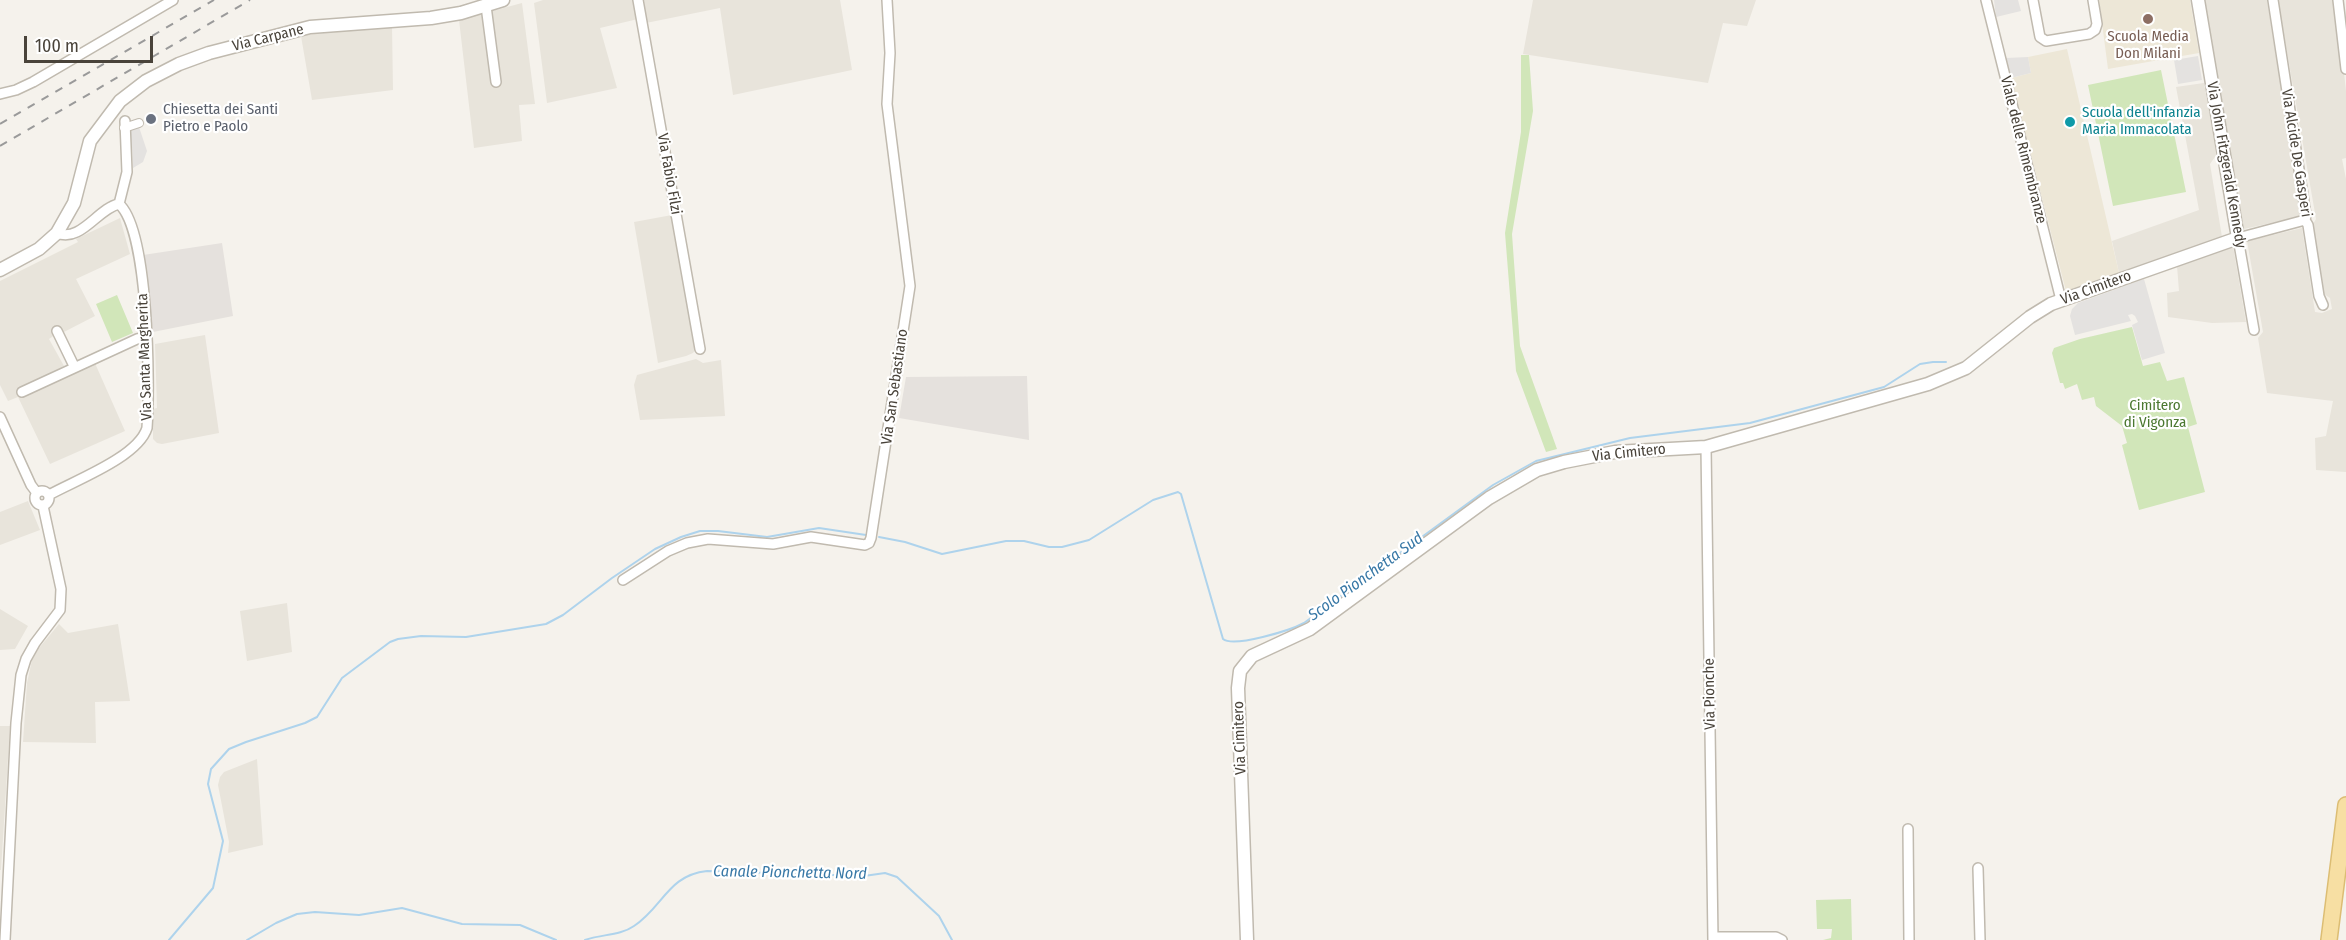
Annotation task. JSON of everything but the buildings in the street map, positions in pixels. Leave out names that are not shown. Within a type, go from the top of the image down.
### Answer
[{"type":"main road","points":[[2329,940],[2346,805]]},
{"type":"street","points":[[0,94],[24,87],[173,0]]},
{"type":"street","name":"Via Carpane","points":[[0,270],[39,249],[57,233],[74,203],[90,141],[120,101],[146,81],[179,64],[209,53],[310,27],[431,18],[503,0]]},
{"type":"street","name":"Via Fabio Filzi","points":[[638,0],[700,349]]},
{"type":"street","name":"Via San Sebastiano","points":[[623,580],[678,546],[708,538],[773,544],[811,537],[864,545],[869,543],[910,286],[887,104],[890,53],[887,0]]},
{"type":"street","name":"Viale delle Rimembranze","points":[[1986,0],[2061,300]]},
{"type":"street","points":[[2033,0],[2040,37],[2046,41],[2089,34],[2095,30],[2097,24],[2093,0]]},
{"type":"street","name":"Via John Fitzgerald Kennedy","points":[[2198,0],[2254,330]]},
{"type":"street","name":"Via Alcide De Gasperi","points":[[2273,0],[2305,220],[2308,225],[2319,296],[2323,305]]},
{"type":"street","points":[[2338,0],[2346,69]]},
{"type":"street","points":[[486,6],[496,82]]},
{"type":"street","points":[[119,204],[127,172],[124,125],[139,123]]},
{"type":"street","name":"Via Carpane","points":[[57,233],[64,236],[77,231],[110,207],[119,204]]},
{"type":"street","name":"Via Santa Margherita","points":[[49,495],[122,457],[145,435],[148,418],[147,337],[143,292],[131,224],[119,204]]},
{"type":"street","name":"Via Cimitero","points":[[1247,940],[1238,688],[1240,671],[1258,652],[1310,629],[1489,498],[1537,470],[1615,452],[1706,447],[1928,384],[1956,374],[1973,363],[2040,309],[2238,238],[2305,220]]},
{"type":"street","points":[[57,331],[74,366]]},
{"type":"street","points":[[22,392],[74,366],[137,339],[147,337]]},
{"type":"street","points":[[0,417],[30,485],[37,493]]},
{"type":"street","name":"Via Pionche","points":[[1706,447],[1713,939]]},
{"type":"street","points":[[37,493],[45,491],[49,495],[48,502],[43,506]]},
{"type":"street","points":[[37,493],[35,500],[43,506]]},
{"type":"street","points":[[5,940],[16,723],[21,675],[26,659],[60,610],[61,603],[61,589],[43,506]]},
{"type":"street","points":[[1908,829],[1909,940]]},
{"type":"street","points":[[1978,867],[1980,940]]},
{"type":"street","points":[[1713,939],[1776,937],[1782,940]]},
{"type":"shaded area","points":[[543,0],[635,0],[638,19],[600,28],[617,88],[547,103],[534,3]]},
{"type":"shaded area","points":[[644,0],[840,0],[852,70],[733,95],[720,8],[646,23]]},
{"type":"shaded area","points":[[1533,0],[1756,0],[1747,26],[1723,23],[1708,83],[1523,54]]},
{"type":"shaded area","points":[[1994,0],[2018,0],[2021,11],[1996,17]]},
{"type":"shaded area","name":"Scuola Media Don Milani","points":[[2099,0],[2190,0],[2199,53],[2108,69]]},
{"type":"shaded area","points":[[2205,0],[2267,0],[2301,213],[2298,217],[2244,229]]},
{"type":"shaded area","points":[[2278,0],[2336,0],[2346,91],[2346,158],[2342,159],[2346,179],[2346,472],[2316,470],[2315,438],[2326,436],[2333,401],[2267,393],[2258,338],[2263,332],[2247,241],[2302,228],[2315,312],[2322,313],[2332,309],[2330,298],[2324,294],[2313,224],[2316,219]]},
{"type":"shaded area","points":[[522,3],[535,104],[519,105],[522,141],[474,148],[459,20]]},
{"type":"shaded area","points":[[392,26],[393,90],[312,100],[301,36],[338,30]]},
{"type":"shaded area","points":[[2067,49],[2119,273],[2066,291],[2011,78],[2031,73],[2028,57]]},
{"type":"shaded area","points":[[2198,56],[2202,80],[2178,84],[2174,60]]},
{"type":"shaded area","points":[[2028,57],[2031,73],[2011,78],[2006,58]]},
{"type":"shaded area","points":[[2204,83],[2217,154],[2210,164],[2222,237],[2119,273],[2112,241],[2199,210],[2176,87]]},
{"type":"shaded area","points":[[139,127],[147,151],[143,162],[133,168],[132,147],[127,128]]},
{"type":"shaded area","points":[[672,215],[696,349],[686,356],[658,363],[634,222]]},
{"type":"shaded area","points":[[120,218],[130,254],[76,279],[95,316],[62,333],[58,327],[53,330],[55,335],[49,339],[64,366],[19,390],[94,361],[125,431],[50,464],[18,397],[8,401],[0,385],[0,281],[78,242],[76,239]]},
{"type":"shaded area","points":[[222,243],[233,316],[153,332],[143,255]]},
{"type":"shaded area","points":[[2233,246],[2246,322],[2212,323],[2168,317],[2167,293],[2179,291],[2177,266]]},
{"type":"shaded area","points":[[2144,279],[2165,353],[2142,360],[2132,325],[2138,322],[2132,314],[2128,315],[2131,321],[2075,335],[2070,316],[2072,309],[2078,303]]},
{"type":"shaded area","points":[[205,335],[219,433],[157,443],[153,439],[153,409],[157,408],[155,344]]},
{"type":"shaded area","points":[[696,359],[703,363],[721,360],[725,416],[640,420],[634,385],[637,375]]},
{"type":"shaded area","points":[[1027,376],[1029,440],[899,418],[906,377]]},
{"type":"shaded area","points":[[28,501],[40,530],[0,545],[0,512]]},
{"type":"shaded area","points":[[287,603],[292,652],[247,661],[240,611]]},
{"type":"shaded area","points":[[0,609],[28,626],[15,649],[0,650]]},
{"type":"shaded area","points":[[59,624],[68,633],[118,624],[130,701],[95,702],[96,743],[23,742],[27,683],[32,660]]},
{"type":"shaded area","points":[[0,726],[10,726],[1,870],[0,870]]},
{"type":"shaded area","points":[[257,759],[263,845],[228,853],[229,842],[218,785],[220,777],[224,772]]},
{"type":"green space","points":[[1521,55],[1529,55],[1533,111],[1512,234],[1520,346],[1557,449],[1546,452],[1516,371],[1505,233],[1521,132]]},
{"type":"green space","points":[[2161,70],[2186,192],[2113,206],[2088,85]]},
{"type":"green space","points":[[117,295],[133,333],[112,342],[96,304]]},
{"type":"green space","name":"Cimitero di Vigonza","points":[[2132,327],[2143,366],[2160,362],[2167,381],[2184,377],[2197,424],[2188,427],[2205,492],[2139,510],[2122,445],[2127,443],[2122,426],[2096,406],[2094,397],[2082,400],[2077,384],[2065,389],[2063,383],[2060,383],[2052,353],[2054,348],[2080,339]]},
{"type":"green space","points":[[1851,899],[1852,940],[1823,940],[1831,938],[1832,929],[1817,929],[1816,900]]},
{"type":"waterway","name":"Scolo Pionchetta Sud","points":[[879,537],[905,542],[942,554],[1006,541],[1024,541],[1049,547],[1062,547],[1089,540],[1153,500],[1178,492],[1181,494],[1223,639],[1250,640],[1276,634],[1304,623],[1493,485],[1536,461],[1630,438],[1750,423],[1884,387],[1920,364],[1946,362]]},
{"type":"waterway","name":"Scolo Pionchetta Sud","points":[[169,940],[213,888],[223,841],[208,784],[211,769],[229,749],[317,717],[342,678],[390,642],[421,636],[466,637],[546,624],[563,615],[655,549],[700,531],[767,537],[819,528],[866,535]]},
{"type":"waterway","name":"Canale Pionchetta Nord","points":[[585,940],[629,929],[644,918],[674,885],[694,874],[707,871],[864,876],[885,873],[897,877],[939,916],[952,940]]},
{"type":"waterway","name":"Canale Pionchetta Nord","points":[[247,940],[297,914],[315,912],[359,915],[402,908],[462,924],[520,925],[556,940]]},
{"type":"railway","points":[[0,124],[214,0]]},
{"type":"railway","points":[[0,146],[250,0]]},
{"type":"place","name":"Scuola Media Don Milani","points":[[2148,19]]},
{"type":"place","name":"Chiesetta dei Santi Pietro e Paolo","points":[[151,119]]},
{"type":"place","name":"Scuola dell'infanzia Maria Immacolata","points":[[2070,122]]}]
